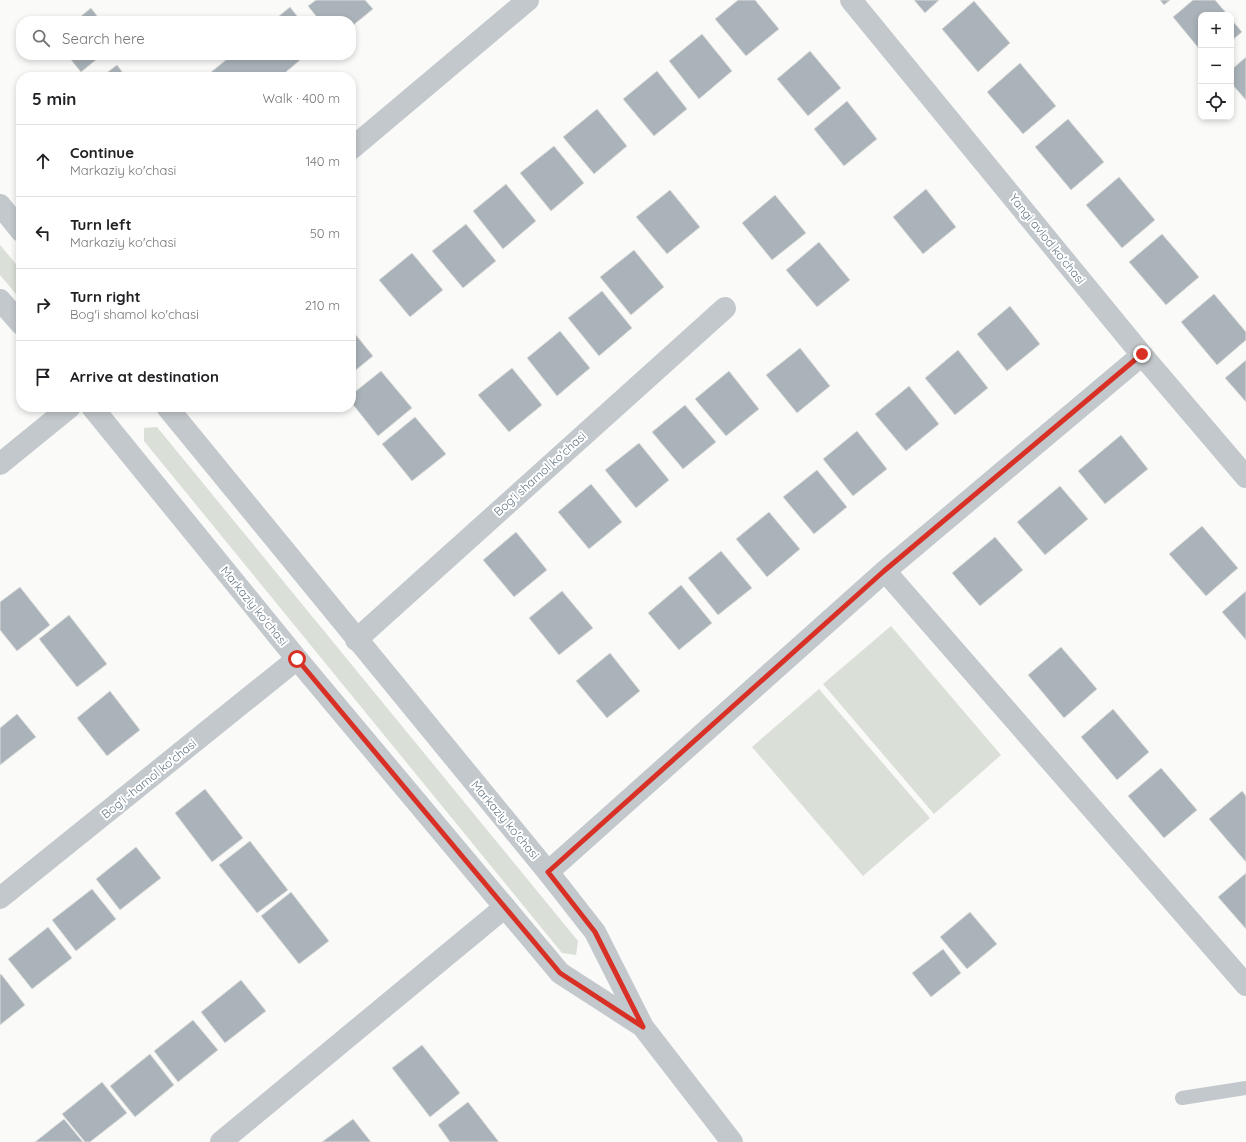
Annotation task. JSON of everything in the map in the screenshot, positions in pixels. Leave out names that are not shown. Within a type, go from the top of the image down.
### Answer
[{"type":"street","points":[[356,145],[528,0]]},
{"type":"street","name":"Yangi avlod ko'chasi","points":[[851,0],[1142,354],[1246,477]]},
{"type":"street","points":[[0,205],[16,224]]},
{"type":"street","points":[[0,300],[16,318]]},
{"type":"street","name":"Bog'i shamol ko'chasi","points":[[356,640],[725,308]]},
{"type":"street","points":[[548,872],[884,571],[1142,354]]},
{"type":"street","points":[[0,464],[64,412]]},
{"type":"street","name":"Markaziy ko'chasi","points":[[96,412],[297,659],[560,973],[643,1027]]},
{"type":"street","name":"Markaziy ko'chasi","points":[[171,412],[356,640],[548,872],[595,932],[643,1027]]},
{"type":"street","points":[[884,571],[1246,986]]},
{"type":"street","name":"Bog'i -hamol ko'chasi","points":[[0,898],[297,659]]},
{"type":"street","points":[[221,1142],[505,907]]},
{"type":"street","points":[[643,1027],[732,1142]]},
{"type":"lane","points":[[1182,1098],[1246,1088]]},
{"type":"shaded area","points":[[0,245],[16,264],[16,294],[0,275]]},
{"type":"shaded area","points":[[157,427],[578,941],[576,955],[562,953],[144,441],[144,428]]},
{"type":"shaded area","points":[[891,626],[1001,755],[934,814],[823,684]]},
{"type":"shaded area","points":[[819,689],[930,818],[863,876],[752,747]]},
{"type":"building","points":[[316,0],[365,0],[373,9],[356,23],[356,16],[316,16],[308,6]]},
{"type":"building","points":[[738,0],[755,0],[779,29],[746,56],[715,19]]},
{"type":"building","points":[[914,0],[939,0],[925,13]]},
{"type":"building","points":[[1160,0],[1170,0],[1164,5]]},
{"type":"building","points":[[1193,0],[1215,0],[1225,12],[1198,12],[1198,47],[1173,17]]},
{"type":"building","points":[[974,1],[1010,43],[978,72],[942,29]]},
{"type":"building","points":[[290,7],[297,16],[279,16]]},
{"type":"building","points":[[91,8],[97,16],[81,16]]},
{"type":"building","points":[[1234,23],[1242,32],[1234,39]]},
{"type":"building","points":[[702,34],[732,71],[699,99],[669,61]]},
{"type":"building","points":[[810,51],[841,88],[808,116],[777,79]]},
{"type":"building","points":[[1246,57],[1246,100],[1234,86],[1234,67]]},
{"type":"building","points":[[71,60],[96,60],[81,72]]},
{"type":"building","points":[[226,60],[300,60],[286,72],[211,72]]},
{"type":"building","points":[[1020,63],[1056,106],[1023,134],[987,92]]},
{"type":"building","points":[[117,65],[122,72],[108,72]]},
{"type":"building","points":[[657,71],[687,109],[654,136],[623,99]]},
{"type":"building","points":[[847,101],[877,139],[844,166],[814,129]]},
{"type":"building","points":[[597,109],[627,146],[594,174],[563,137]]},
{"type":"building","points":[[1068,119],[1104,162],[1071,190],[1035,147]]},
{"type":"building","points":[[554,146],[584,183],[551,211],[520,173]]},
{"type":"building","points":[[1119,177],[1155,220],[1122,248],[1086,205]]},
{"type":"building","points":[[506,184],[536,221],[503,249],[473,211]]},
{"type":"building","points":[[926,189],[956,227],[923,254],[893,217]]},
{"type":"building","points":[[670,190],[700,227],[667,254],[636,217]]},
{"type":"building","points":[[775,195],[806,233],[772,260],[742,223]]},
{"type":"building","points":[[466,224],[496,261],[463,288],[432,251]]},
{"type":"building","points":[[1162,234],[1199,277],[1166,305],[1129,262]]},
{"type":"building","points":[[819,242],[850,280],[817,307],[786,270]]},
{"type":"building","points":[[634,250],[664,287],[631,315],[600,277]]},
{"type":"building","points":[[412,253],[443,290],[410,317],[379,280]]},
{"type":"building","points":[[602,291],[632,328],[599,356],[568,318]]},
{"type":"building","points":[[1214,294],[1246,332],[1246,340],[1217,365],[1181,322]]},
{"type":"building","points":[[1010,306],[1040,344],[1007,371],[977,334]]},
{"type":"building","points":[[560,331],[590,368],[557,396],[527,358]]},
{"type":"building","points":[[356,335],[373,356],[356,370]]},
{"type":"building","points":[[800,348],[830,386],[797,413],[766,375]]},
{"type":"building","points":[[958,350],[988,388],[955,415],[925,378]]},
{"type":"building","points":[[1246,360],[1246,402],[1225,378]]},
{"type":"building","points":[[512,368],[542,405],[509,432],[478,395]]},
{"type":"building","points":[[381,371],[412,408],[378,436],[356,408],[356,391]]},
{"type":"building","points":[[729,371],[759,409],[726,436],[695,399]]},
{"type":"building","points":[[909,386],[939,424],[906,451],[875,414]]},
{"type":"building","points":[[685,405],[716,442],[683,469],[652,432]]},
{"type":"building","points":[[415,417],[446,454],[412,481],[382,444]]},
{"type":"building","points":[[857,431],[887,469],[853,496],[823,459]]},
{"type":"building","points":[[1121,435],[1148,469],[1105,504],[1078,471]]},
{"type":"building","points":[[639,443],[669,480],[636,508],[605,470]]},
{"type":"building","points":[[817,470],[847,507],[814,534],[783,497]]},
{"type":"building","points":[[591,484],[622,522],[589,549],[558,512]]},
{"type":"building","points":[[1060,486],[1088,519],[1045,555],[1017,522]]},
{"type":"building","points":[[769,512],[800,549],[767,577],[736,539]]},
{"type":"building","points":[[1202,526],[1238,568],[1206,596],[1169,554]]},
{"type":"building","points":[[516,532],[547,570],[514,597],[483,560]]},
{"type":"building","points":[[995,537],[1023,570],[980,606],[952,573]]},
{"type":"building","points":[[721,551],[752,588],[718,615],[688,578]]},
{"type":"building","points":[[681,585],[712,623],[679,650],[648,613]]},
{"type":"building","points":[[20,587],[50,625],[17,651],[0,630],[0,602]]},
{"type":"building","points":[[562,591],[593,628],[559,655],[529,618]]},
{"type":"building","points":[[1246,591],[1246,640],[1222,612]]},
{"type":"building","points":[[69,615],[107,664],[77,687],[39,639]]},
{"type":"building","points":[[1061,647],[1097,689],[1064,718],[1028,675]]},
{"type":"building","points":[[610,653],[640,691],[607,718],[576,681]]},
{"type":"building","points":[[110,691],[140,730],[107,756],[77,718]]},
{"type":"building","points":[[1113,709],[1149,752],[1117,780],[1081,737]]},
{"type":"building","points":[[17,714],[36,737],[0,765],[0,728]]},
{"type":"building","points":[[1161,768],[1197,810],[1164,838],[1128,796]]},
{"type":"building","points":[[205,789],[243,838],[212,862],[175,813]]},
{"type":"building","points":[[1242,791],[1246,796],[1246,862],[1209,819]]},
{"type":"building","points":[[250,841],[288,890],[257,913],[219,865]]},
{"type":"building","points":[[136,847],[161,878],[120,910],[96,879]]},
{"type":"building","points":[[1246,873],[1246,929],[1218,897]]},
{"type":"building","points":[[92,889],[116,919],[76,951],[52,920]]},
{"type":"building","points":[[291,892],[329,941],[299,964],[261,916]]},
{"type":"building","points":[[970,912],[997,944],[967,969],[940,937]]},
{"type":"building","points":[[48,927],[72,958],[32,989],[8,959]]},
{"type":"building","points":[[943,949],[961,973],[931,997],[912,973]]},
{"type":"building","points":[[1,974],[25,1005],[0,1025],[0,975]]},
{"type":"building","points":[[241,980],[266,1011],[225,1043],[201,1012]]},
{"type":"building","points":[[193,1020],[218,1050],[178,1082],[154,1051]]},
{"type":"building","points":[[422,1045],[460,1093],[430,1117],[392,1068]]},
{"type":"building","points":[[150,1054],[174,1085],[135,1117],[110,1086]]},
{"type":"building","points":[[102,1082],[127,1113],[90,1142],[85,1142],[62,1114]]},
{"type":"building","points":[[468,1102],[499,1142],[450,1142],[438,1125]]},
{"type":"building","points":[[64,1119],[83,1142],[35,1142]]},
{"type":"building","points":[[353,1119],[371,1142],[322,1142]]},
{"type":"route","points":[[297,659],[560,973],[643,1027],[595,932],[548,872],[884,571],[1142,354]]}]
